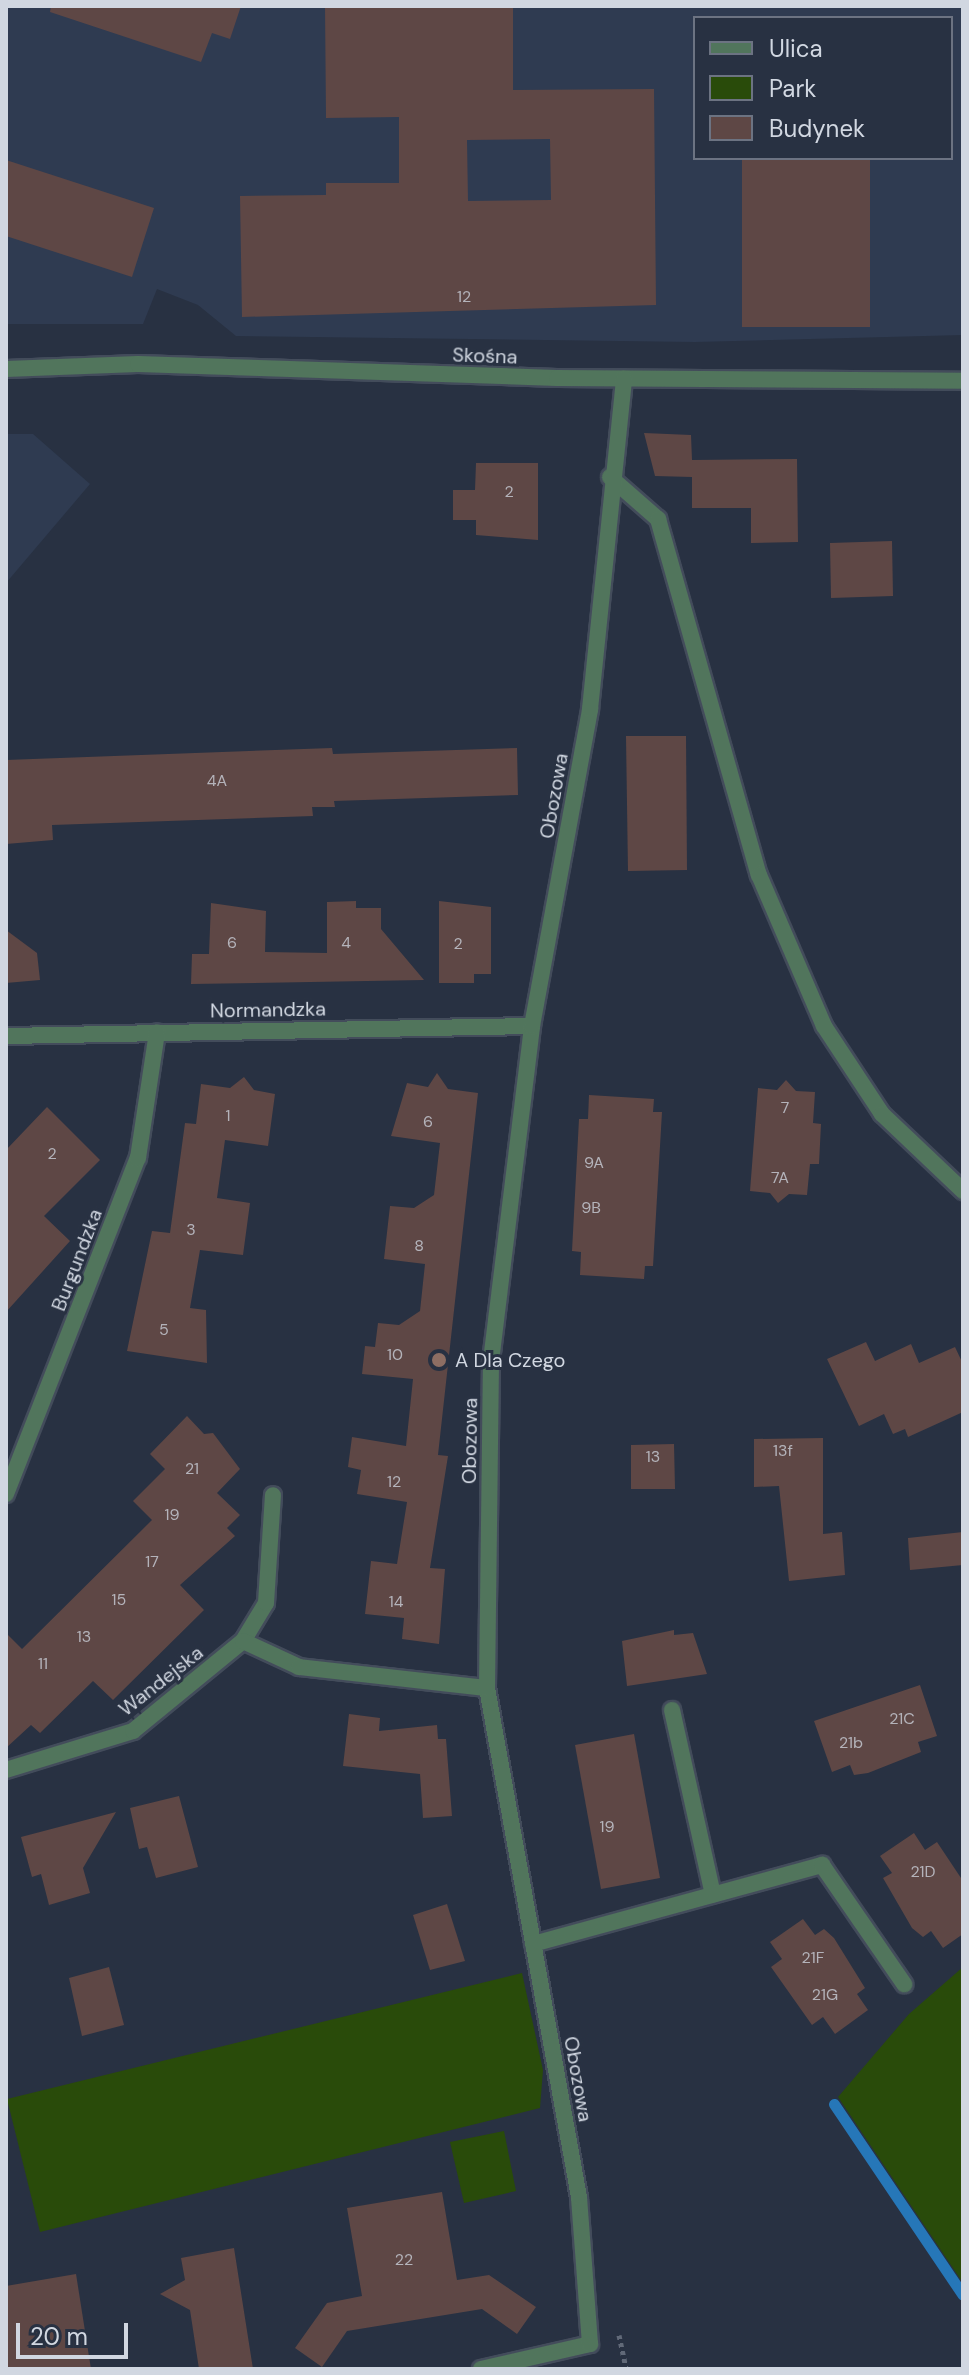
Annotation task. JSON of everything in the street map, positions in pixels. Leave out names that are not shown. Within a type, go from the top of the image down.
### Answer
[{"type":"street","name":"Skośna","points":[[6,369],[138,364],[624,379],[963,381]]},
{"type":"street","name":"Obozowa","points":[[481,2369],[590,2344],[579,2197],[487,1688],[491,1361],[532,1026],[590,709],[610,477],[624,379]]},
{"type":"street","points":[[610,477],[658,519],[759,875],[824,1026],[882,1114],[963,1191]]},
{"type":"street","name":"Normandzka","points":[[6,1036],[532,1026]]},
{"type":"street","name":"Burgundzka","points":[[6,1494],[138,1158],[157,1032]]},
{"type":"street","name":"Wandejska","points":[[6,1770],[133,1731],[243,1641],[266,1603],[273,1495]]},
{"type":"street","points":[[243,1641],[299,1667],[487,1688]]},
{"type":"street","points":[[672,1710],[713,1895]]},
{"type":"street","points":[[533,1944],[822,1865],[904,1984]]},
{"type":"shaded area","points":[[6,6],[963,6],[963,335],[695,342],[236,336],[198,305],[157,289],[143,324],[6,324]]},
{"type":"shaded area","points":[[6,434],[33,434],[90,484],[6,583]]},
{"type":"green space","points":[[963,1967],[963,2283],[838,2097],[909,2014]]},
{"type":"green space","points":[[522,1973],[543,2070],[540,2108],[40,2232],[7,2099]]},
{"type":"green space","points":[[504,2131],[516,2191],[464,2203],[450,2142]]},
{"type":"building","points":[[51,6],[241,6],[230,39],[212,33],[201,62],[50,12]]},
{"type":"building","points":[[325,6],[513,6],[513,90],[654,89],[656,305],[242,317],[240,196],[326,195],[326,183],[399,183],[399,117],[326,118]],"holes":[[[550,139],[551,200],[468,201],[467,140]]]},
{"type":"building","points":[[6,160],[154,208],[132,277],[6,236]]},
{"type":"building","points":[[742,160],[870,160],[870,327],[742,327]]},
{"type":"building","points":[[644,433],[691,435],[692,460],[797,459],[798,542],[751,543],[751,508],[692,508],[692,477],[655,476]]},
{"type":"building","points":[[476,463],[538,463],[538,540],[476,535],[476,520],[453,520],[453,490],[475,490]]},
{"type":"building","points":[[892,541],[893,596],[831,598],[830,543]]},
{"type":"building","points":[[626,736],[686,736],[687,870],[628,871]]},
{"type":"building","points":[[332,748],[333,754],[517,748],[518,795],[334,801],[335,807],[312,807],[313,816],[52,825],[53,840],[6,844],[6,760]]},
{"type":"building","points":[[356,901],[356,908],[381,908],[381,929],[424,980],[191,984],[192,954],[209,954],[211,903],[266,911],[265,952],[327,953],[327,902]]},
{"type":"building","points":[[439,901],[491,907],[491,974],[474,974],[474,983],[439,983]]},
{"type":"building","points":[[6,930],[37,953],[40,980],[6,983]]},
{"type":"building","points":[[437,1073],[448,1089],[478,1093],[438,1455],[448,1456],[430,1568],[445,1569],[439,1644],[402,1639],[404,1618],[365,1614],[371,1561],[397,1564],[407,1502],[357,1494],[361,1470],[348,1467],[352,1437],[406,1446],[413,1379],[362,1374],[365,1346],[375,1347],[378,1323],[399,1325],[420,1311],[425,1264],[384,1259],[390,1206],[414,1208],[434,1195],[440,1143],[391,1136],[407,1083],[428,1087]]},
{"type":"building","points":[[244,1077],[254,1090],[275,1094],[268,1146],[225,1140],[217,1198],[250,1203],[243,1255],[200,1250],[190,1308],[206,1310],[207,1363],[127,1351],[152,1231],[170,1233],[185,1123],[196,1124],[201,1084],[230,1088]]},
{"type":"building","points":[[786,1080],[796,1091],[815,1092],[813,1123],[821,1124],[819,1164],[810,1164],[807,1195],[789,1194],[778,1203],[770,1193],[750,1191],[758,1088],[777,1090]]},
{"type":"building","points":[[589,1095],[654,1099],[653,1112],[662,1112],[653,1266],[645,1266],[644,1279],[580,1275],[581,1252],[572,1251],[579,1119],[588,1119]]},
{"type":"building","points":[[47,1107],[100,1160],[44,1216],[70,1241],[6,1312],[6,1150]]},
{"type":"building","points":[[866,1342],[875,1361],[911,1344],[919,1363],[955,1347],[963,1364],[963,1412],[908,1437],[905,1429],[893,1434],[884,1414],[859,1426],[827,1359]]},
{"type":"building","points":[[187,1416],[204,1434],[213,1433],[240,1469],[217,1493],[240,1515],[227,1528],[235,1536],[180,1585],[204,1610],[113,1700],[93,1681],[40,1733],[31,1725],[6,1748],[6,1633],[22,1649],[152,1520],[133,1501],[165,1469],[150,1454]]},
{"type":"building","points":[[823,1438],[823,1534],[842,1532],[845,1575],[789,1581],[779,1486],[754,1487],[754,1439]]},
{"type":"building","points":[[674,1444],[675,1489],[631,1489],[631,1445]]},
{"type":"building","points":[[963,1532],[963,1565],[910,1570],[908,1538]]},
{"type":"building","points":[[674,1630],[674,1635],[693,1633],[707,1674],[627,1686],[622,1641]]},
{"type":"building","points":[[920,1685],[937,1736],[918,1742],[921,1752],[868,1773],[854,1775],[850,1765],[832,1772],[814,1721]]},
{"type":"building","points":[[349,1714],[380,1718],[379,1731],[437,1725],[438,1739],[446,1739],[452,1816],[423,1818],[420,1774],[343,1766]]},
{"type":"building","points":[[634,1734],[660,1878],[601,1889],[575,1745]]},
{"type":"building","points":[[179,1796],[198,1867],[156,1878],[147,1847],[139,1849],[130,1808]]},
{"type":"building","points":[[116,1812],[83,1868],[90,1893],[49,1905],[41,1874],[32,1877],[21,1837]]},
{"type":"building","points":[[914,1833],[925,1850],[937,1842],[963,1881],[963,1934],[943,1948],[931,1931],[923,1937],[912,1928],[883,1878],[892,1873],[880,1856]]},
{"type":"building","points":[[447,1904],[465,1961],[430,1970],[413,1915]]},
{"type":"building","points":[[803,1919],[815,1935],[824,1929],[834,1938],[865,1988],[857,1994],[868,2010],[835,2034],[823,2017],[812,2025],[771,1967],[782,1959],[770,1942]]},
{"type":"building","points":[[109,1967],[124,2025],[82,2036],[69,1978]]},
{"type":"building","points":[[442,2192],[457,2280],[489,2275],[536,2307],[517,2334],[482,2309],[347,2331],[322,2367],[295,2348],[327,2303],[362,2296],[347,2208]]},
{"type":"building","points":[[234,2248],[253,2369],[199,2369],[190,2310],[160,2294],[185,2280],[181,2258]]},
{"type":"building","points":[[76,2274],[91,2369],[6,2369],[6,2286]]},
{"type":"waterway","points":[[834,2104],[963,2295]]},
{"type":"place","name":"A Dla Czego","points":[[439,1360]]}]
